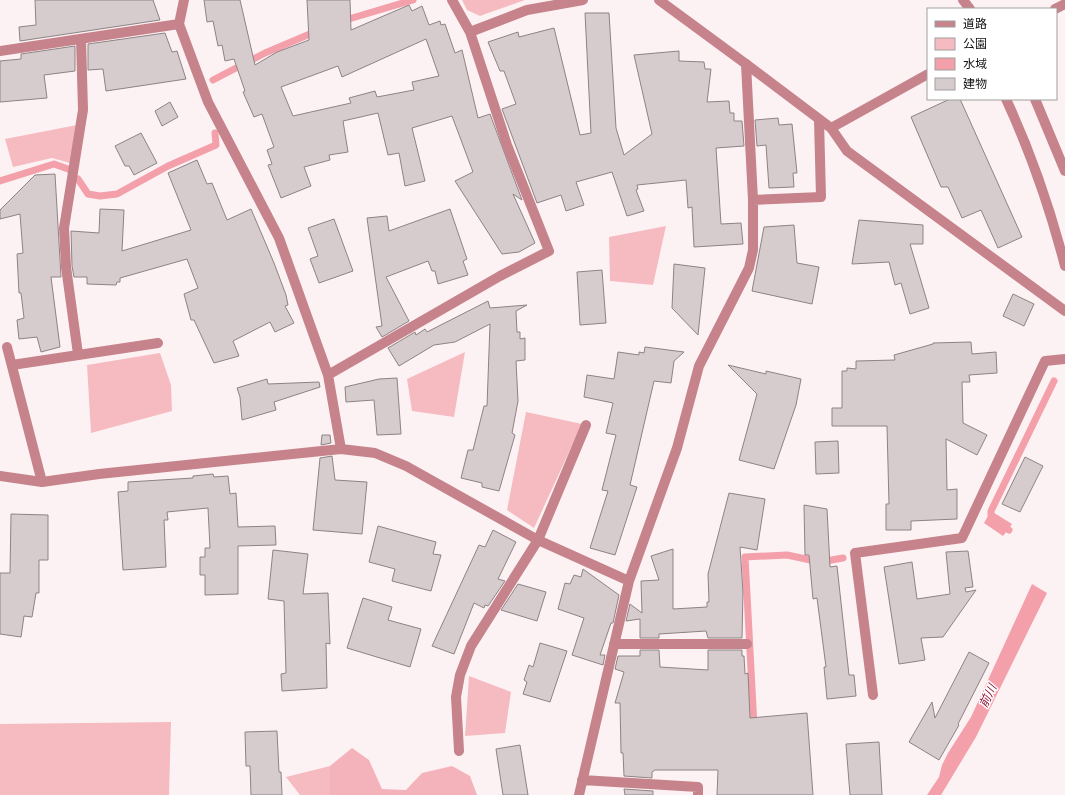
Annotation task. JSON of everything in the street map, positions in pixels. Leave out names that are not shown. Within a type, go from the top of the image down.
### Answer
[{"type":"street","points":[[184,0],[179,24],[208,102],[280,238],[328,375],[341,449]]},
{"type":"street","points":[[328,375],[500,276],[549,252],[507,146],[470,32],[452,0]]},
{"type":"street","points":[[470,32],[526,10],[583,0]]},
{"type":"street","points":[[659,0],[830,128],[847,151],[1065,311]]},
{"type":"street","points":[[963,0],[969,8]]},
{"type":"street","points":[[0,51],[179,24]]},
{"type":"street","points":[[78,354],[66,267],[64,228],[83,110],[81,39]]},
{"type":"street","points":[[579,795],[629,581],[677,448],[699,366],[748,268],[753,250],[753,200],[746,64]]},
{"type":"street","points":[[830,128],[927,75]]},
{"type":"street","points":[[1006,100],[1026,141],[1052,219],[1065,266]]},
{"type":"street","points":[[1035,100],[1065,172]]},
{"type":"street","points":[[753,200],[821,197],[819,120]]},
{"type":"street","points":[[12,365],[158,343]]},
{"type":"street","points":[[7,348],[42,482]]},
{"type":"street","points":[[873,695],[855,553],[962,538],[1045,361],[1065,359]]},
{"type":"street","points":[[459,751],[456,697],[460,676],[470,646],[538,540],[586,425]]},
{"type":"street","points":[[0,476],[42,482],[99,474],[341,449],[375,453],[406,466],[538,540],[629,581]]},
{"type":"street","points":[[614,644],[747,644]]},
{"type":"street","points":[[582,780],[698,787],[698,795]]},
{"type":"green space","points":[[462,0],[525,0],[480,16],[467,10]]},
{"type":"green space","points":[[77,125],[70,163],[52,158],[13,167],[5,139]]},
{"type":"green space","points":[[666,226],[653,285],[610,281],[609,237]]},
{"type":"green space","points":[[465,352],[454,417],[412,411],[407,379]]},
{"type":"green space","points":[[160,353],[171,385],[172,411],[91,433],[87,365]]},
{"type":"green space","points":[[526,412],[582,424],[534,528],[507,510]]},
{"type":"green space","points":[[469,676],[511,692],[505,733],[465,736]]},
{"type":"green space","points":[[171,722],[169,795],[0,795],[0,724]]},
{"type":"green space","points":[[330,766],[330,795],[300,795],[286,777]]},
{"type":"shaded area","points":[[352,748],[369,760],[382,789],[406,790],[422,773],[452,766],[470,776],[477,795],[330,795],[330,766]]},
{"type":"water","points":[[991,511],[1012,524],[1003,536],[984,523]]},
{"type":"water","name":"前川","points":[[1032,584],[1047,593],[976,737],[941,795],[927,795],[939,777],[942,765],[948,753],[971,717]]},
{"type":"building","points":[[35,0],[153,0],[160,20],[20,41],[19,27],[36,25]]},
{"type":"building","points":[[204,0],[240,0],[255,65],[277,52],[309,40],[307,0],[350,0],[351,30],[409,5],[412,11],[422,6],[429,25],[440,21],[441,25],[445,24],[455,53],[462,50],[478,118],[490,114],[522,200],[513,194],[535,243],[519,252],[502,254],[455,181],[473,172],[452,116],[412,128],[425,181],[405,186],[399,153],[388,155],[378,113],[343,121],[348,152],[329,155],[330,160],[304,167],[311,186],[281,198],[268,165],[272,164],[267,150],[274,147],[262,114],[254,117],[243,92],[245,91],[234,59],[225,61],[222,45],[218,46],[213,21],[207,22]],"holes":[[[426,39],[439,76],[412,82],[414,90],[377,97],[375,91],[349,98],[351,103],[293,116],[281,87],[338,66],[342,77]]]},
{"type":"building","points":[[585,13],[609,13],[616,128],[624,155],[652,134],[634,55],[679,51],[679,61],[704,62],[705,69],[711,69],[707,102],[729,101],[730,113],[734,113],[734,121],[742,121],[744,146],[716,148],[721,224],[741,223],[743,244],[694,247],[692,207],[688,208],[686,180],[637,185],[638,189],[636,190],[644,211],[627,216],[612,172],[576,182],[584,205],[566,211],[561,195],[537,203],[502,109],[516,104],[504,71],[500,71],[488,42],[518,32],[519,37],[554,28],[580,135],[591,133]]},
{"type":"building","points":[[165,33],[172,52],[177,51],[186,79],[106,91],[103,69],[88,70],[88,44]]},
{"type":"building","points":[[75,46],[75,71],[44,75],[47,98],[0,102],[0,61],[21,59],[21,54]]},
{"type":"building","points":[[948,100],[960,100],[1022,237],[998,248],[981,210],[962,218],[948,187],[941,187],[911,117]]},
{"type":"building","points":[[170,102],[178,117],[162,126],[155,111]]},
{"type":"building","points":[[778,118],[779,125],[792,124],[797,173],[793,173],[794,187],[769,188],[766,145],[757,146],[755,120]]},
{"type":"building","points":[[141,133],[157,163],[134,175],[129,166],[125,166],[115,146]]},
{"type":"building","points":[[197,160],[207,184],[212,183],[227,220],[251,209],[274,263],[286,295],[288,305],[285,306],[294,323],[275,332],[270,322],[233,341],[239,356],[214,363],[194,320],[191,320],[184,294],[198,288],[187,259],[120,278],[120,282],[117,282],[116,285],[87,284],[87,277],[74,277],[72,266],[71,231],[99,233],[100,209],[124,210],[122,251],[191,230],[168,173]]},
{"type":"building","points":[[55,174],[61,277],[51,277],[60,347],[41,352],[37,337],[19,339],[17,320],[24,318],[21,293],[19,293],[17,254],[23,253],[20,214],[0,219],[0,210],[35,175]]},
{"type":"building","points":[[450,209],[467,259],[463,261],[468,275],[438,284],[435,271],[432,271],[428,261],[386,277],[409,321],[382,337],[376,327],[382,326],[367,218],[387,216],[389,231]]},
{"type":"building","points":[[334,219],[353,271],[319,283],[310,259],[318,256],[308,228]]},
{"type":"building","points":[[859,220],[923,225],[923,244],[910,244],[929,308],[910,314],[901,283],[895,285],[889,262],[852,264]]},
{"type":"building","points":[[794,225],[797,263],[819,267],[812,304],[752,291],[764,227]]},
{"type":"building","points":[[674,264],[705,268],[698,335],[672,308]]},
{"type":"building","points":[[602,270],[606,323],[580,325],[577,272]]},
{"type":"building","points":[[1013,294],[1034,304],[1024,326],[1003,316]]},
{"type":"building","points":[[488,301],[490,308],[527,305],[516,311],[517,332],[520,332],[520,339],[525,338],[525,360],[516,361],[518,401],[512,433],[515,435],[499,491],[482,487],[482,483],[461,478],[468,450],[473,450],[484,406],[487,406],[490,324],[455,342],[434,345],[399,366],[388,348],[415,332],[416,335],[425,329],[427,332]]},
{"type":"building","points":[[971,342],[972,354],[996,352],[997,373],[969,375],[970,382],[962,382],[963,423],[987,435],[977,455],[946,439],[947,490],[957,489],[957,519],[911,521],[911,530],[886,530],[886,504],[889,504],[887,426],[832,426],[832,408],[842,408],[842,371],[847,371],[847,368],[856,369],[856,361],[895,360],[894,355],[933,343]]},
{"type":"building","points":[[645,347],[684,352],[674,361],[671,383],[654,381],[630,485],[637,487],[615,555],[590,548],[608,491],[602,490],[616,435],[606,433],[613,403],[584,397],[587,375],[614,379],[618,352],[639,355],[639,352],[644,353]]},
{"type":"building","points":[[728,365],[766,374],[766,371],[801,379],[796,405],[774,469],[739,460],[757,394]]},
{"type":"building","points":[[397,378],[401,434],[377,435],[374,400],[346,402],[345,387],[379,379]]},
{"type":"building","points":[[267,379],[268,384],[319,382],[320,387],[274,402],[276,410],[242,420],[240,397],[237,388]]},
{"type":"building","points":[[322,435],[330,435],[331,443],[321,445]]},
{"type":"building","points":[[838,441],[839,473],[816,474],[815,442]]},
{"type":"building","points":[[332,456],[335,480],[367,482],[362,534],[313,530],[320,458]]},
{"type":"building","points":[[1025,457],[1043,466],[1020,512],[1002,504]]},
{"type":"building","points":[[213,474],[214,477],[228,476],[230,494],[236,493],[238,527],[275,526],[276,545],[238,546],[238,594],[205,595],[205,575],[200,575],[200,557],[205,557],[205,548],[210,548],[208,508],[167,512],[168,520],[164,520],[166,567],[123,570],[118,492],[128,491],[128,482],[193,478],[193,476]]},
{"type":"building","points":[[729,493],[765,499],[757,550],[740,547],[743,592],[742,638],[708,638],[706,631],[659,634],[659,638],[640,638],[640,619],[626,621],[630,604],[642,613],[641,581],[659,580],[651,556],[673,549],[673,609],[707,607],[707,602],[709,602],[708,574]]},
{"type":"building","points":[[804,505],[827,509],[830,567],[837,566],[849,675],[854,675],[856,696],[827,699],[824,667],[826,667],[817,598],[813,599],[809,555],[805,555]]},
{"type":"building","points":[[11,514],[48,515],[48,560],[39,560],[39,593],[36,593],[32,617],[24,616],[21,637],[0,634],[0,573],[10,573]]},
{"type":"building","points":[[378,526],[436,542],[433,554],[441,555],[431,591],[392,581],[395,569],[369,562]]},
{"type":"building","points":[[493,530],[516,542],[498,579],[505,581],[488,606],[485,605],[484,608],[474,603],[454,654],[432,646],[479,545],[485,547]]},
{"type":"building","points":[[273,550],[308,554],[303,594],[328,593],[330,644],[326,643],[327,688],[282,691],[281,674],[286,673],[284,601],[268,599]]},
{"type":"building","points":[[968,551],[973,587],[965,588],[966,592],[976,590],[943,637],[921,638],[925,660],[899,664],[884,567],[912,562],[917,599],[950,594],[946,552]]},
{"type":"building","points":[[583,569],[619,595],[613,623],[611,623],[600,655],[605,655],[603,665],[572,655],[584,618],[558,609],[565,583],[570,584],[574,575],[581,577]]},
{"type":"building","points":[[518,584],[546,592],[537,621],[501,610]]},
{"type":"building","points":[[363,598],[392,607],[388,620],[421,629],[410,667],[347,648]]},
{"type":"building","points":[[540,643],[567,651],[550,702],[523,694],[527,682],[524,680],[529,665],[533,667]]},
{"type":"building","points":[[640,650],[659,650],[660,667],[708,670],[708,650],[742,650],[742,656],[744,656],[745,674],[748,673],[750,718],[807,713],[813,795],[717,795],[718,770],[655,770],[652,772],[652,778],[624,776],[623,753],[621,753],[620,703],[615,703],[624,672],[615,669],[618,656],[640,656]]},
{"type":"building","points":[[969,652],[989,663],[958,724],[959,725],[939,760],[909,742],[932,702],[935,718]]},
{"type":"building","points":[[277,731],[282,795],[251,795],[250,766],[246,766],[245,732]]},
{"type":"building","points":[[879,742],[882,795],[850,795],[846,744]]},
{"type":"building","points":[[520,745],[528,795],[503,795],[496,749]]},
{"type":"building","points":[[624,789],[653,791],[653,795],[625,795]]},
{"type":"waterway","points":[[342,21],[413,0]]},
{"type":"waterway","points":[[213,80],[265,53],[317,31]]},
{"type":"waterway","points":[[78,179],[88,194],[100,196],[117,194],[168,166],[216,145],[215,133]]},
{"type":"waterway","points":[[0,181],[54,164],[68,169]]},
{"type":"waterway","points":[[1009,530],[991,519],[991,511],[1054,381]]},
{"type":"waterway","points":[[754,726],[745,557],[787,555],[820,562],[843,558]]}]
